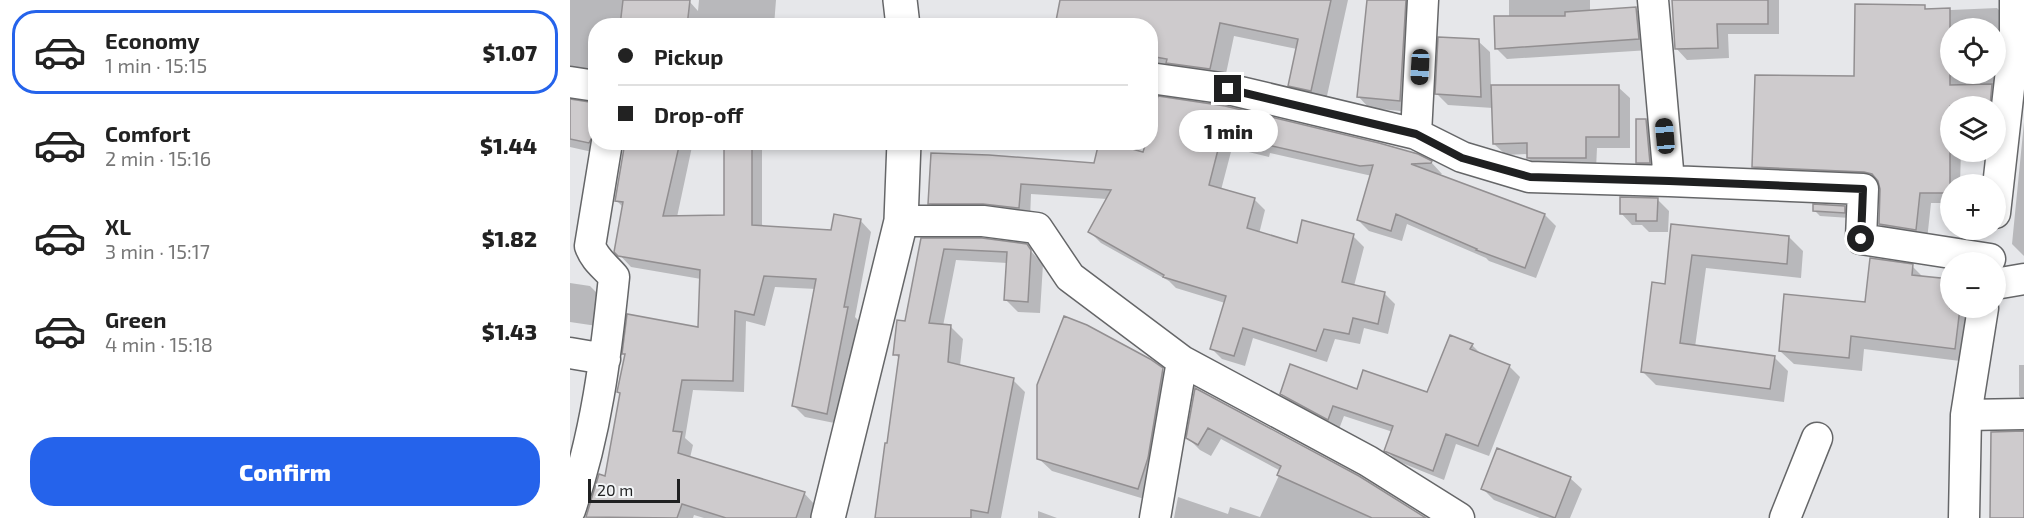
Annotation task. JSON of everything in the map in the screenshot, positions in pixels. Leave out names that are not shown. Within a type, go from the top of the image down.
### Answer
[{"type":"street","points":[[900,0],[902,18]]},
{"type":"street","points":[[1416,134],[1423,0]]},
{"type":"street","points":[[1653,0],[1669,181]]},
{"type":"street","points":[[1999,174],[2015,35],[2015,0]]},
{"type":"street","points":[[1158,79],[1228,89],[1416,134],[1462,158],[1530,177],[1863,189],[1861,239],[1940,257]]},
{"type":"street","points":[[570,82],[588,85]]},
{"type":"street","points":[[570,510],[584,470],[605,359],[614,277],[594,257],[590,246],[606,150]]},
{"type":"street","points":[[828,518],[900,222],[904,150]]},
{"type":"street","points":[[900,222],[983,222],[1037,228],[1070,277],[1182,361],[1368,461],[1459,518]]},
{"type":"street","points":[[2006,273],[2024,279]]},
{"type":"street","points":[[1964,518],[1966,415],[1981,318]]},
{"type":"street","points":[[570,353],[605,359]]},
{"type":"street","points":[[1155,518],[1182,361]]},
{"type":"street","points":[[1966,415],[2024,414]]},
{"type":"street","points":[[1785,518],[1817,438]]},
{"type":"building","points":[[623,0],[690,0],[688,18],[621,18]]},
{"type":"building","points":[[1060,0],[1331,0],[1311,91],[1288,86],[1298,39],[1220,23],[1210,69],[1166,63],[1167,59],[1158,57],[1158,18],[1057,18]]},
{"type":"building","points":[[1367,0],[1406,0],[1400,101],[1357,97]]},
{"type":"building","points":[[1672,0],[1768,0],[1768,24],[1717,24],[1718,48],[1675,49]]},
{"type":"building","points":[[1855,4],[1925,5],[1925,9],[1950,8],[1950,18],[1940,18],[1940,84],[1992,84],[1991,96],[1940,96],[1940,162],[1950,162],[1950,174],[1940,174],[1940,193],[1920,193],[1916,230],[1879,224],[1880,189],[1878,181],[1872,174],[1752,167],[1755,75],[1854,76]]},
{"type":"building","points":[[1636,7],[1639,39],[1495,49],[1494,16],[1565,16],[1565,12]]},
{"type":"building","points":[[1438,37],[1479,39],[1481,97],[1435,94]]},
{"type":"building","points":[[1491,85],[1619,85],[1619,137],[1586,137],[1586,158],[1527,158],[1527,143],[1493,144]]},
{"type":"building","points":[[1158,96],[1225,106],[1418,154],[1432,161],[1431,163],[1411,164],[1545,214],[1525,268],[1476,250],[1396,214],[1391,231],[1357,220],[1373,165],[1360,166],[1259,143],[1258,147],[1221,138],[1209,185],[1255,198],[1247,228],[1297,243],[1302,220],[1354,234],[1342,282],[1385,292],[1378,324],[1353,318],[1349,334],[1324,329],[1316,351],[1243,328],[1234,356],[1210,349],[1226,296],[1163,277],[1164,275],[1088,232],[1111,190],[1021,184],[1019,208],[983,204],[928,204],[931,153],[1094,163],[1097,150],[1143,152],[1144,150],[1158,150]]},
{"type":"building","points":[[570,99],[588,102],[588,143],[570,139]]},
{"type":"building","points":[[1636,119],[1646,119],[1650,163],[1636,163]]},
{"type":"building","points":[[624,150],[678,150],[663,216],[724,215],[724,150],[752,150],[752,225],[831,230],[834,214],[861,219],[844,307],[848,307],[827,414],[792,406],[816,279],[764,276],[754,315],[735,311],[733,381],[682,380],[673,431],[682,432],[678,453],[805,492],[796,518],[726,518],[682,504],[677,518],[586,517],[599,474],[605,476],[620,393],[617,392],[625,354],[622,354],[627,314],[698,327],[700,270],[618,256],[614,252],[623,202],[615,201]]},
{"type":"building","points":[[1620,197],[1658,198],[1657,221],[1636,221],[1636,214],[1620,214]]},
{"type":"building","points":[[1813,204],[1845,206],[1845,213],[1813,211]]},
{"type":"building","points":[[1671,224],[1789,236],[1787,264],[1692,255],[1680,343],[1775,356],[1770,389],[1641,372],[1652,282],[1665,284]]},
{"type":"building","points":[[921,238],[982,238],[1027,244],[1031,250],[1028,302],[1004,300],[1007,252],[944,249],[929,323],[951,325],[948,362],[1014,378],[988,513],[971,510],[971,518],[875,518],[899,355],[893,355],[897,320],[905,321]]},
{"type":"building","points":[[1870,258],[1913,264],[1912,275],[1940,278],[1940,318],[1959,318],[1955,349],[1851,336],[1849,358],[1779,351],[1784,294],[1865,302]]},
{"type":"building","points":[[1064,316],[1087,325],[1163,368],[1148,458],[1138,489],[1037,459],[1037,385]]},
{"type":"building","points":[[1450,335],[1473,344],[1470,349],[1510,365],[1478,446],[1446,434],[1433,471],[1384,451],[1393,426],[1333,406],[1328,420],[1280,394],[1290,364],[1357,389],[1363,370],[1427,392]]},
{"type":"building","points":[[1195,388],[1359,476],[1426,518],[1372,518],[1277,475],[1281,466],[1208,428],[1198,445],[1186,438]]},
{"type":"building","points":[[2024,431],[2024,518],[1990,518],[1991,432]]},
{"type":"building","points":[[1497,448],[1571,477],[1555,518],[1481,489]]},
{"type":"route","points":[[1228,89],[1416,134],[1462,158],[1530,177],[1863,189],[1861,239]]}]
